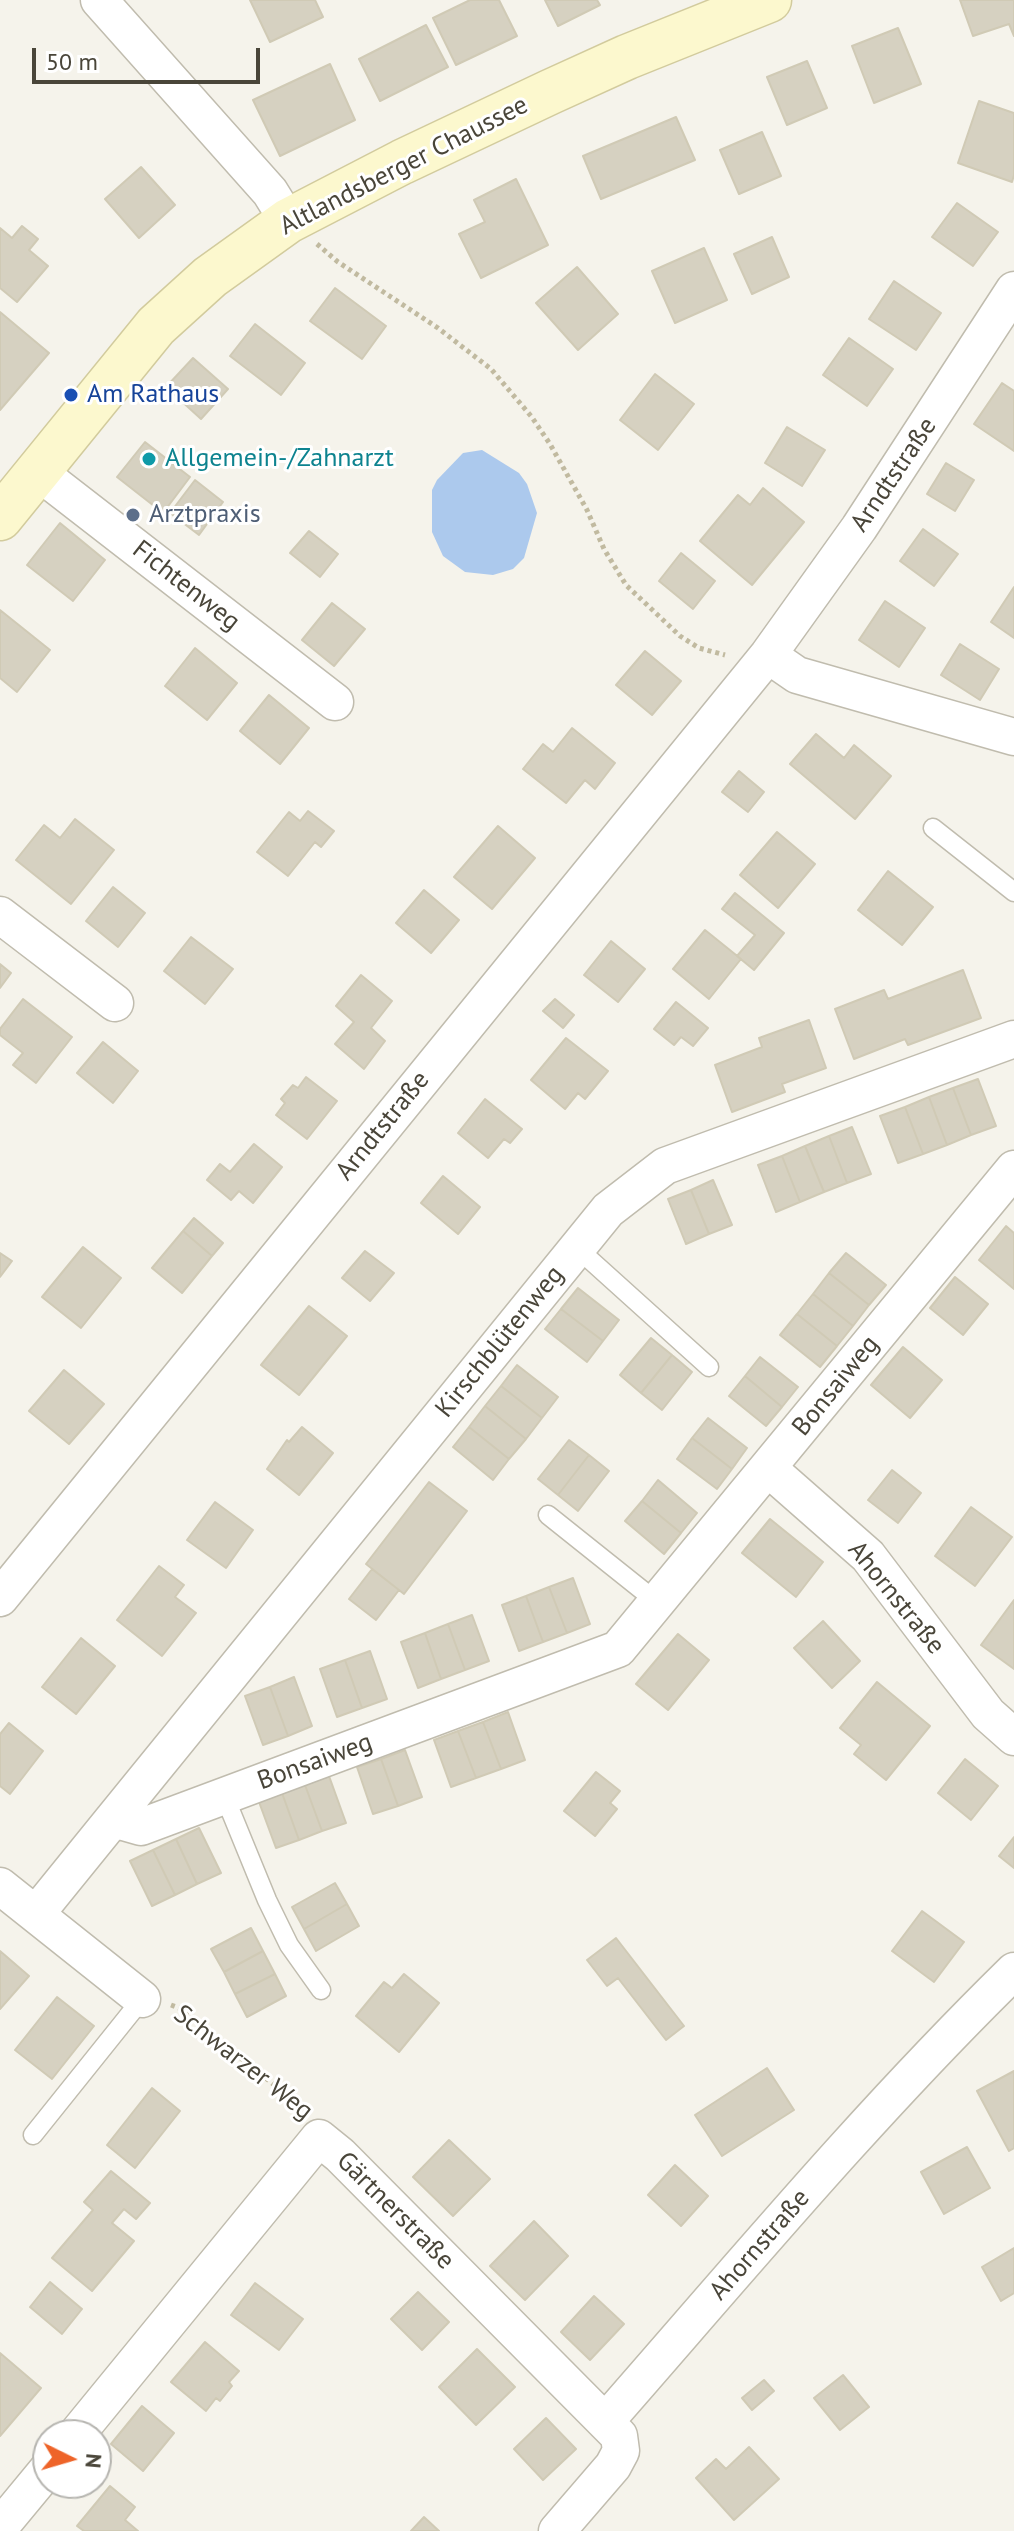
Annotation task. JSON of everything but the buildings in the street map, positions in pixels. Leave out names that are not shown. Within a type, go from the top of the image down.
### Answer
[{"type":"main road","name":"Altlandsberger Chaussee","points":[[0,517],[156,326],[210,277],[302,232],[402,162],[576,81],[769,0]]},
{"type":"street","points":[[99,0],[302,232]]},
{"type":"street","name":"Arndtstraße","points":[[0,1598],[761,663],[859,528],[1014,290]]},
{"type":"street","name":"Fichtenweg","points":[[37,471],[335,702]]},
{"type":"street","points":[[761,663],[1014,737]]},
{"type":"street","points":[[0,915],[115,1003]]},
{"type":"street","name":"Kirschblütenweg","points":[[113,1819],[608,1210],[665,1166],[1014,1039]]},
{"type":"street","name":"Bonsaiweg","points":[[113,1819],[141,1827],[618,1649],[1014,1169]]},
{"type":"street","name":"Ahornstraße","points":[[769,1469],[868,1556],[988,1714],[1014,1737]]},
{"type":"street","points":[[36,1914],[113,1819]]},
{"type":"street","name":"Schwarzer Weg","points":[[0,1886],[142,1999]]},
{"type":"street","name":"Ahornstraße","points":[[605,2422],[940,2043],[1014,1971]]},
{"type":"street","name":"Gärtnerstraße","points":[[89,2419],[319,2138],[340,2155],[605,2422]]},
{"type":"street","points":[[557,2531],[613,2466],[621,2451],[619,2436],[605,2422]]},
{"type":"street","points":[[0,2527],[32,2488]]},
{"type":"lane","points":[[933,828],[1014,892]]},
{"type":"lane","points":[[577,1248],[709,1367]]},
{"type":"lane","points":[[548,1515],[657,1602]]},
{"type":"lane","name":"Bonsaiweg","points":[[224,1795],[278,1923],[289,1945],[321,1990]]},
{"type":"lane","points":[[33,2135],[142,1999]]},
{"type":"path","points":[[302,232],[328,255],[428,321],[491,369],[525,408],[550,444],[626,585],[680,636],[699,648],[761,663]]},
{"type":"path","name":"Schwarzer Weg","points":[[142,1999],[159,2000],[179,2008],[319,2121],[319,2138]]},
{"type":"water","points":[[482,450],[519,473],[527,484],[537,513],[524,558],[513,569],[493,575],[465,572],[443,556],[432,532],[432,490],[437,480],[463,453]]},
{"type":"place","name":"Am Rathaus","points":[[71,395]]},
{"type":"place","name":"Allgemein-/Zahnarzt","points":[[149,459]]},
{"type":"place","name":"Arztpraxis","points":[[133,515]]}]
